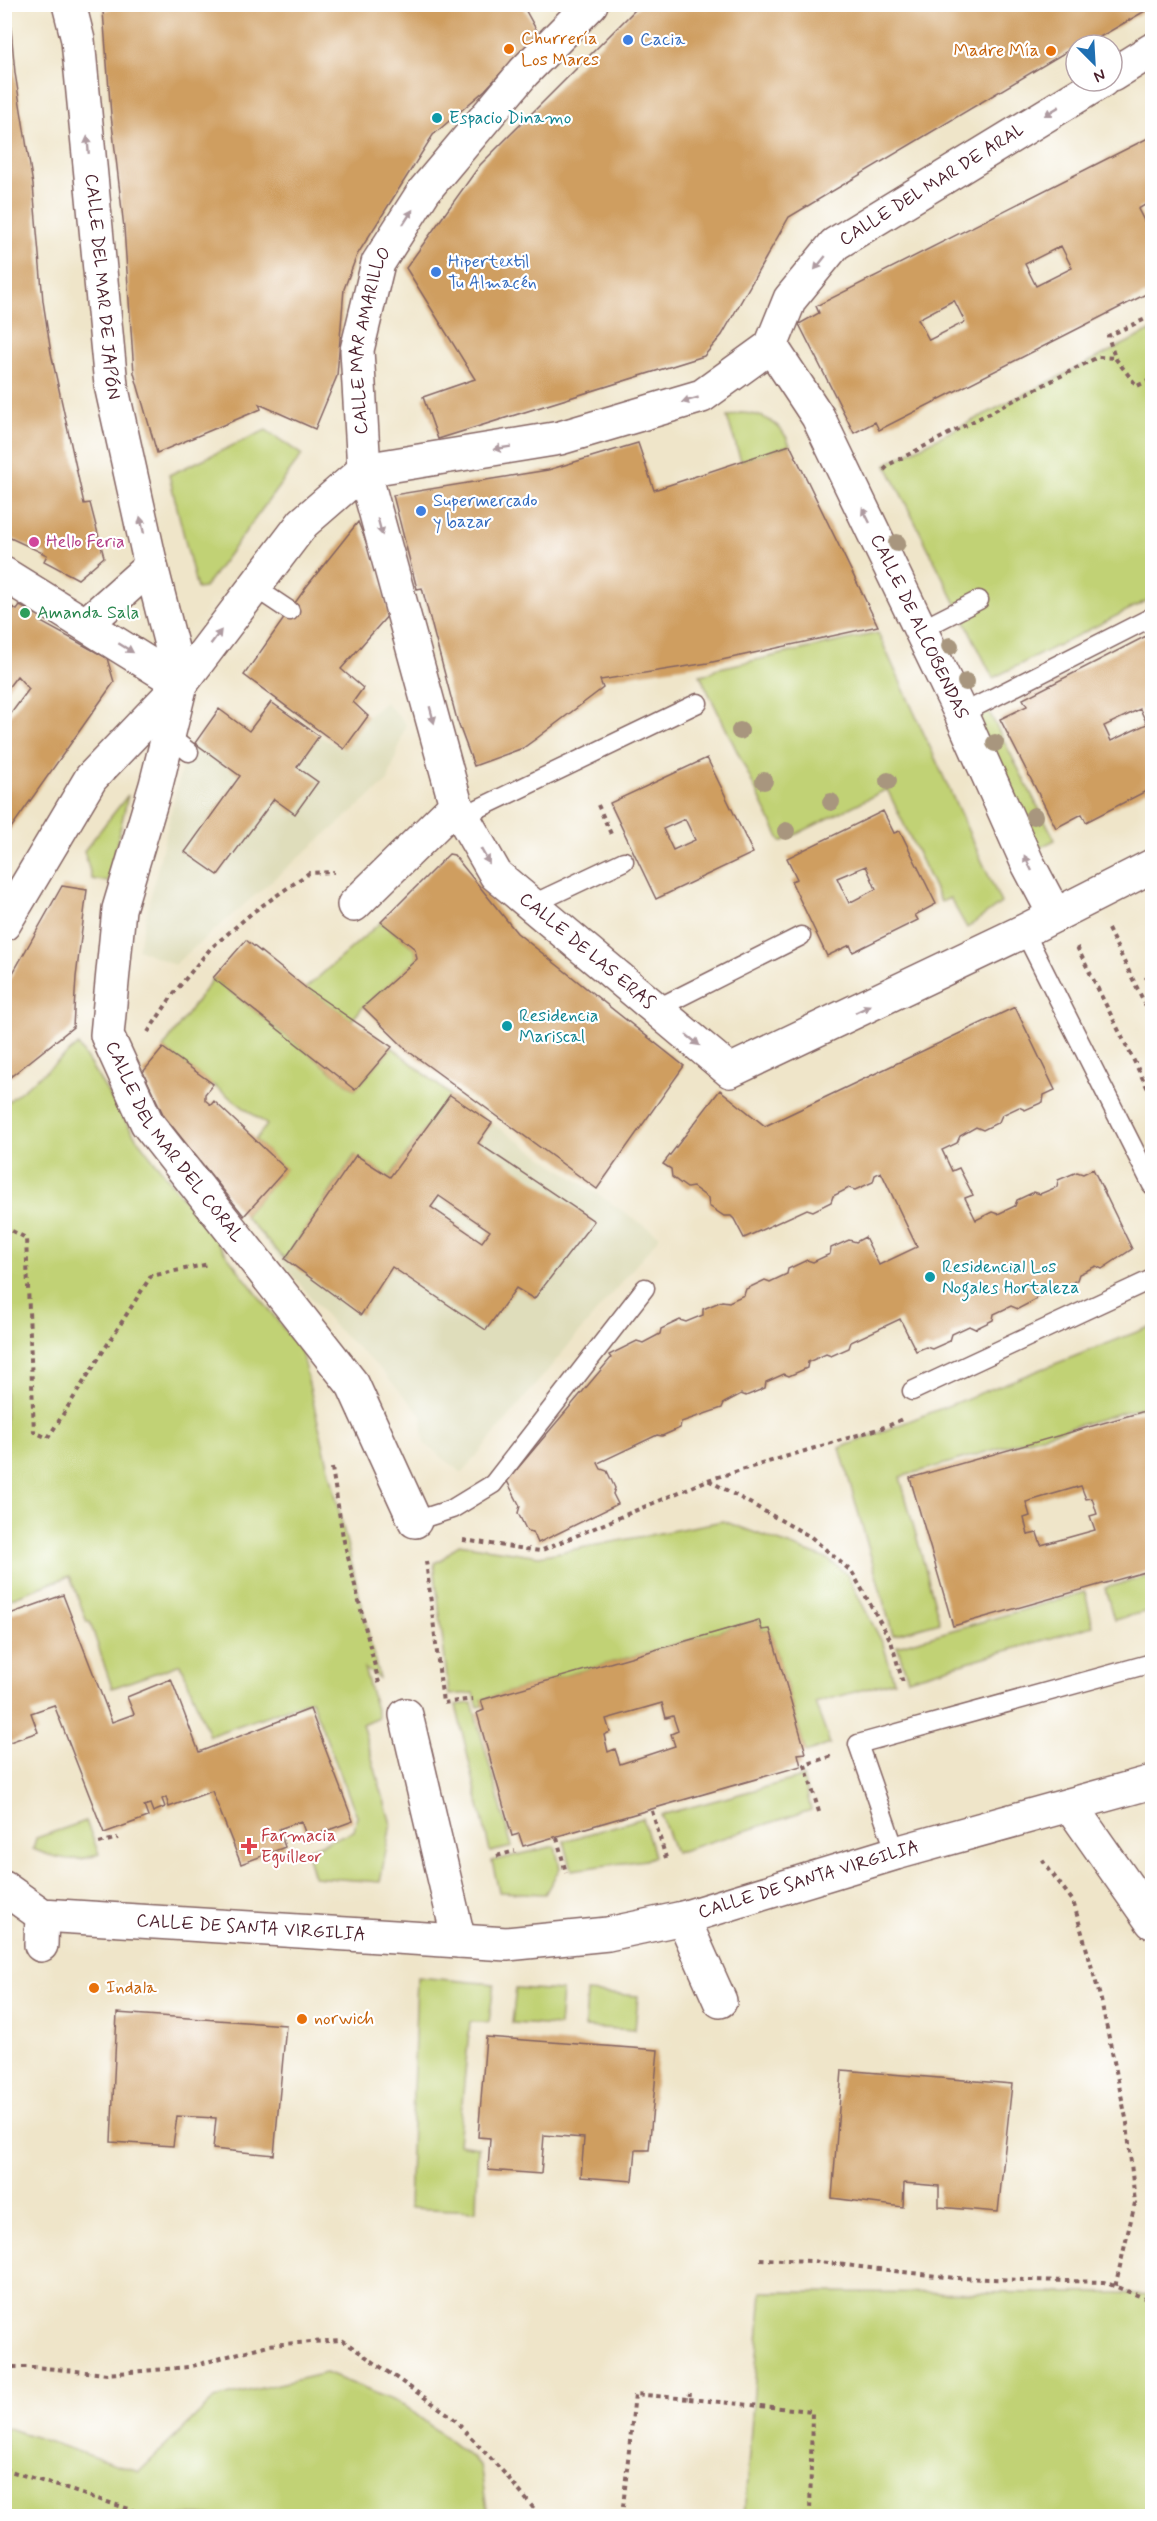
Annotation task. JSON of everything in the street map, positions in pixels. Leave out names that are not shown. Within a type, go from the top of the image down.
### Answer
[{"type":"street","name":"CALLE DEL MAR DE JAPÓN","points":[[69,4],[78,40],[111,385],[151,566],[181,684]]},
{"type":"street","name":"CALLE MAR AMARILLO","points":[[364,470],[357,350],[378,263],[424,191],[524,72],[591,4]]},
{"type":"street","points":[[1124,68],[1152,50]]},
{"type":"street","name":"CALLE DEL MAR DE ARAL","points":[[771,346],[790,299],[835,244],[1082,93]]},
{"type":"street","points":[[4,574],[181,684],[303,523],[364,470],[560,438],[702,396],[771,346]]},
{"type":"street","name":"CALLE DE ALCOBENDAS","points":[[771,346],[819,417],[961,714],[1027,862],[1055,915]]},
{"type":"street","name":"CALLE DE LAS ERAS","points":[[364,470],[460,811],[496,875],[730,1071],[1024,931],[1152,866]]},
{"type":"street","points":[[86,624],[151,566]]},
{"type":"street","name":"CALLE DEL MAR DEL CORAL","points":[[181,684],[119,909],[107,1035],[147,1123],[353,1385],[415,1521]]},
{"type":"street","points":[[4,924],[91,778],[168,735]]},
{"type":"street","points":[[354,905],[460,811]]},
{"type":"street","points":[[394,1706],[459,1941]]},
{"type":"street","name":"CALLE DE SANTA VIRGILIA","points":[[4,1888],[42,1930],[507,1944],[608,1934],[683,1918],[896,1853],[1152,1782]]},
{"type":"street","points":[[1070,1805],[1152,1922]]},
{"type":"street","points":[[683,1918],[720,2001]]},
{"type":"lane","points":[[254,587],[290,611]]},
{"type":"lane","points":[[920,630],[979,600]]},
{"type":"lane","points":[[961,714],[1152,617]]},
{"type":"lane","points":[[460,811],[698,703]]},
{"type":"lane","points":[[533,904],[624,861]]},
{"type":"lane","points":[[1024,931],[1152,1185]]},
{"type":"lane","points":[[656,1009],[801,936]]},
{"type":"lane","points":[[912,1391],[1152,1279]]},
{"type":"lane","points":[[415,1521],[452,1509],[492,1484],[645,1288]]},
{"type":"lane","points":[[896,1853],[858,1744],[1152,1663]]},
{"type":"path","points":[[1152,316],[1108,336],[1115,358],[1137,386],[1152,379]]},
{"type":"path","points":[[882,471],[890,464],[1098,357],[1115,358]]},
{"type":"path","points":[[598,805],[615,842]]},
{"type":"path","points":[[141,1038],[210,949],[253,912],[309,873],[330,870],[342,875],[343,892],[354,905]]},
{"type":"path","points":[[1108,928],[1152,1018]]},
{"type":"path","points":[[1077,946],[1152,1097]]},
{"type":"path","points":[[4,1227],[26,1238],[34,1432],[48,1438],[151,1276],[215,1263]]},
{"type":"path","points":[[332,1468],[343,1537],[394,1706]]},
{"type":"path","points":[[456,1539],[540,1551],[708,1480],[811,1537],[852,1572],[891,1641],[903,1683]]},
{"type":"path","points":[[426,1561],[443,1703],[473,1699]]},
{"type":"path","points":[[4,1749],[10,1747]]},
{"type":"path","points":[[819,1812],[805,1765],[838,1754]]},
{"type":"path","points":[[652,1810],[666,1858]]},
{"type":"path","points":[[99,1843],[118,1838]]},
{"type":"path","points":[[557,1838],[566,1873]]},
{"type":"path","points":[[497,1856],[515,1851]]},
{"type":"path","points":[[1042,1860],[1073,1901],[1101,2000],[1127,2123],[1135,2203],[1115,2286]]},
{"type":"path","points":[[760,2259],[811,2261],[954,2278],[1104,2282],[1152,2301]]},
{"type":"path","points":[[4,2367],[34,2367],[106,2374],[189,2367],[268,2345],[342,2340],[451,2416],[506,2475],[540,2517]]},
{"type":"path","points":[[622,2517],[635,2394],[689,2396],[812,2411],[810,2517]]},
{"type":"path","points":[[4,2469],[151,2517]]},
{"type":"shaded area","points":[[271,702],[319,736],[344,749],[368,716],[385,702],[406,724],[388,781],[174,965],[138,949],[184,758],[219,709],[249,731]]},
{"type":"shaded area","points":[[392,1047],[450,1095],[660,1236],[462,1473],[424,1443],[422,1416],[380,1369],[335,1327],[244,1216]]},
{"type":"green space","points":[[1152,330],[1152,598],[993,678],[886,464]]},
{"type":"green space","points":[[740,413],[756,415],[770,421],[782,431],[790,445],[741,461],[727,417]]},
{"type":"green space","points":[[266,430],[302,455],[204,588],[197,589],[169,475]]},
{"type":"green space","points":[[878,633],[1001,903],[967,928],[950,898],[941,902],[887,789],[781,842],[700,675],[710,673],[715,669]]},
{"type":"green space","points":[[986,706],[1055,840],[1039,848],[973,713]]},
{"type":"green space","points":[[128,795],[108,882],[92,879],[84,851]]},
{"type":"green space","points":[[381,922],[415,949],[417,959],[363,1007],[352,1020],[306,988]]},
{"type":"green space","points":[[213,978],[355,1090],[392,1047],[450,1095],[390,1177],[355,1155],[285,1259],[244,1216],[285,1169],[255,1140],[267,1125],[163,1048]]},
{"type":"green space","points":[[78,1045],[135,1136],[301,1351],[379,1678],[364,1668],[378,1717],[362,1724],[391,1824],[380,1882],[314,1877],[306,1850],[354,1831],[357,1816],[311,1700],[209,1736],[181,1664],[112,1688],[90,1622],[87,1622],[70,1576],[9,1599],[5,1588],[5,1104]]},
{"type":"green space","points":[[1152,1326],[1152,1404],[900,1477],[940,1622],[893,1635],[840,1448]]},
{"type":"green space","points":[[723,1521],[827,1559],[846,1573],[883,1644],[894,1681],[815,1703],[830,1744],[806,1753],[770,1629],[762,1630],[759,1620],[481,1700],[483,1706],[478,1707],[474,1693],[449,1695],[434,1563],[441,1560],[459,1544],[539,1556]]},
{"type":"green space","points":[[1152,1575],[1152,1610],[1114,1620],[1105,1588]]},
{"type":"green space","points":[[1085,1592],[1093,1626],[908,1679],[897,1646]]},
{"type":"green space","points":[[472,1703],[512,1847],[490,1852],[456,1705]]},
{"type":"green space","points":[[803,1777],[811,1810],[675,1853],[661,1815]]},
{"type":"green space","points":[[643,1818],[654,1856],[645,1860],[572,1870],[564,1841]]},
{"type":"green space","points":[[86,1821],[99,1854],[82,1859],[65,1859],[33,1849],[36,1838]]},
{"type":"green space","points":[[555,1846],[560,1868],[545,1894],[499,1892],[492,1861]]},
{"type":"green space","points":[[417,1977],[494,1984],[489,2022],[470,2022],[458,2144],[478,2147],[476,2211],[409,2208]]},
{"type":"green space","points":[[516,1988],[562,1991],[559,2026],[512,2023]]},
{"type":"green space","points":[[587,1992],[638,1996],[635,2030],[585,2027]]},
{"type":"green space","points":[[762,2292],[1152,2295],[1152,2516],[744,2516]]},
{"type":"green space","points":[[326,2373],[404,2405],[480,2465],[488,2516],[5,2516],[5,2427],[139,2472],[214,2399]]},
{"type":"building","points":[[122,4],[522,4],[538,33],[485,90],[433,135],[357,255],[344,289],[337,376],[315,429],[259,404],[261,409],[157,453],[134,373],[124,228],[111,115],[103,11]]},
{"type":"building","points":[[641,4],[1152,4],[1152,7],[1107,33],[1064,33],[1064,53],[789,217],[722,335],[704,356],[438,439],[423,397],[475,379],[406,268],[480,165]]},
{"type":"building","points":[[10,18],[15,73],[33,185],[43,301],[51,353],[84,504],[90,503],[104,557],[78,579],[44,561],[47,555],[4,535],[4,19]]},
{"type":"building","points":[[1152,136],[1152,201],[1138,209],[1149,230],[1152,229],[1152,291],[879,430],[875,422],[854,433],[799,324],[819,313],[816,306]],"holes":[[[1061,246],[1072,268],[1036,286],[1025,264]],[[954,300],[965,322],[929,340],[918,319]]]},
{"type":"building","points":[[638,443],[654,490],[790,445],[878,626],[708,663],[600,680],[603,688],[523,748],[474,766],[457,720],[422,588],[417,589],[393,495],[548,470]]},
{"type":"building","points":[[358,522],[377,568],[389,614],[341,669],[363,688],[353,702],[368,716],[344,749],[244,675],[307,586]]},
{"type":"building","points":[[7,604],[17,610],[20,606],[43,618],[41,622],[107,658],[114,682],[4,838],[4,723],[29,689],[17,676],[4,693],[4,607]]},
{"type":"building","points":[[1152,633],[1152,788],[1086,822],[1082,814],[1056,828],[1000,719],[1027,706],[1023,699]],"holes":[[[1140,709],[1147,724],[1111,741],[1104,726]]]},
{"type":"building","points":[[271,702],[319,736],[297,767],[318,782],[295,814],[274,799],[218,875],[185,852],[240,776],[195,743],[219,709],[249,731]]},
{"type":"building","points":[[707,758],[753,853],[656,899],[610,803]],"holes":[[[685,819],[695,840],[673,850],[663,829]]]},
{"type":"building","points":[[883,811],[894,833],[900,831],[936,904],[915,915],[918,920],[853,952],[850,945],[827,956],[791,881],[797,879],[787,858]],"holes":[[[866,866],[876,889],[849,903],[837,878]]]},
{"type":"building","name":"Residencia Mariscal","points":[[449,854],[454,855],[517,933],[684,1066],[597,1189],[408,1051],[363,1007],[417,959],[415,949],[381,922]]},
{"type":"building","points":[[62,886],[87,890],[76,977],[73,1027],[4,1082],[4,989]]},
{"type":"building","points":[[246,940],[306,988],[392,1047],[355,1090],[213,978]]},
{"type":"building","points":[[1152,975],[1152,993],[1145,978]]},
{"type":"building","name":"Residencial Los Nogales Hortaleza","points":[[1015,1007],[1055,1090],[1044,1095],[1043,1102],[1025,1110],[1019,1107],[1002,1115],[999,1122],[983,1130],[976,1127],[960,1136],[957,1143],[942,1150],[952,1171],[959,1168],[973,1195],[965,1198],[976,1220],[992,1212],[998,1214],[1015,1206],[1017,1200],[1034,1192],[1040,1194],[1057,1187],[1058,1180],[1077,1172],[1083,1174],[1093,1169],[1132,1249],[1102,1269],[1096,1266],[1079,1274],[1077,1280],[1060,1289],[1054,1286],[1037,1294],[1035,1300],[1018,1309],[1011,1306],[994,1314],[993,1320],[975,1329],[969,1326],[952,1334],[950,1341],[932,1349],[926,1347],[916,1351],[900,1319],[851,1342],[849,1348],[808,1362],[807,1368],[766,1382],[765,1388],[746,1396],[741,1394],[724,1403],[722,1408],[681,1422],[680,1428],[662,1436],[657,1435],[598,1463],[601,1469],[607,1471],[615,1488],[613,1494],[618,1504],[538,1543],[533,1532],[527,1531],[518,1513],[520,1506],[507,1481],[611,1358],[609,1355],[637,1341],[643,1343],[660,1334],[661,1329],[680,1320],[686,1322],[703,1315],[703,1309],[744,1295],[746,1289],[765,1280],[770,1282],[787,1274],[788,1269],[807,1260],[813,1262],[830,1254],[831,1248],[849,1240],[856,1242],[865,1237],[879,1265],[917,1247],[881,1172],[875,1175],[873,1182],[855,1190],[849,1188],[833,1196],[831,1202],[813,1211],[807,1209],[744,1238],[731,1216],[724,1216],[709,1206],[708,1198],[693,1187],[687,1188],[672,1177],[671,1169],[663,1164],[720,1090],[765,1126]]},
{"type":"building","points":[[163,1048],[213,1084],[205,1094],[205,1100],[211,1105],[214,1101],[286,1169],[244,1216],[164,1116],[143,1072]]},
{"type":"building","points":[[450,1095],[492,1123],[478,1143],[594,1221],[534,1299],[516,1288],[486,1330],[392,1267],[361,1315],[285,1259],[356,1155],[390,1177]],"holes":[[[439,1196],[490,1231],[482,1242],[431,1207]]]},
{"type":"building","points":[[1152,1409],[1152,1570],[953,1626],[910,1478]],"holes":[[[1081,1486],[1086,1499],[1092,1498],[1097,1514],[1090,1516],[1095,1530],[1041,1545],[1037,1533],[1028,1535],[1024,1518],[1030,1516],[1026,1502]]]},
{"type":"building","points":[[63,1595],[112,1722],[134,1714],[127,1697],[171,1679],[199,1752],[310,1709],[353,1821],[307,1838],[301,1821],[279,1829],[285,1847],[241,1864],[212,1791],[169,1807],[166,1797],[162,1799],[165,1807],[153,1812],[150,1804],[144,1806],[148,1817],[104,1833],[54,1705],[31,1713],[38,1732],[4,1744],[4,1616]]},
{"type":"building","points":[[759,1620],[762,1630],[770,1629],[806,1753],[798,1754],[801,1766],[523,1846],[519,1834],[512,1836],[477,1713],[484,1710],[481,1700]],"holes":[[[662,1703],[666,1718],[673,1716],[678,1731],[671,1734],[675,1746],[620,1764],[615,1749],[608,1752],[604,1735],[610,1732],[606,1719]]]},
{"type":"building","points":[[117,2013],[286,2025],[274,2155],[213,2149],[216,2118],[177,2116],[173,2146],[111,2142]]},
{"type":"building","points":[[486,2037],[658,2050],[649,2150],[636,2150],[633,2181],[581,2177],[584,2138],[544,2135],[541,2174],[488,2170],[490,2138],[478,2137]]},
{"type":"building","points":[[842,2070],[1012,2084],[998,2212],[939,2207],[939,2186],[904,2183],[903,2207],[832,2198]]},
{"type":"place","name":"Cacia","points":[[628,40]]},
{"type":"place","name":"Churrería Los Mares","points":[[509,49]]},
{"type":"place","name":"Madre Mía","points":[[1051,51]]},
{"type":"place","name":"Espacio Dinamo","points":[[437,118]]},
{"type":"place","name":"Hipertextil Tu Almacén","points":[[436,272]]},
{"type":"place","name":"Supermercado y bazar","points":[[421,511]]},
{"type":"place","name":"Hello Feria","points":[[34,542]]},
{"type":"place","name":"Amanda Sala","points":[[25,613]]},
{"type":"place","name":"Residencia Mariscal","points":[[507,1026]]},
{"type":"place","name":"Residencial Los Nogales Hortaleza","points":[[930,1277]]},
{"type":"place","name":"Farmacia Eguilleor","points":[[249,1846]]},
{"type":"place","name":"Indala","points":[[94,1988]]},
{"type":"place","name":"norwich","points":[[302,2019]]}]
